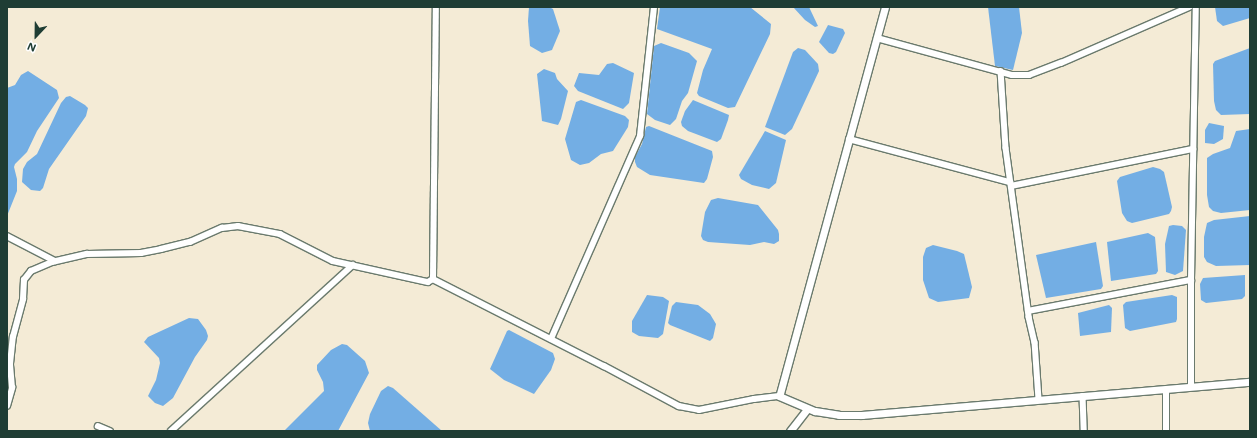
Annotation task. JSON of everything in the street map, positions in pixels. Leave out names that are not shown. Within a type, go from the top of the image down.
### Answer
[{"type":"street","points":[[433,279],[436,7]]},
{"type":"street","points":[[551,339],[640,136],[654,7]]},
{"type":"street","points":[[779,396],[885,7]]},
{"type":"street","points":[[877,38],[1018,76],[1038,73],[1189,7]]},
{"type":"street","points":[[1191,387],[1191,280],[1196,7]]},
{"type":"street","points":[[1001,72],[1006,148],[1028,311],[1035,342],[1039,400]]},
{"type":"street","points":[[849,138],[1011,184],[1193,149]]},
{"type":"street","points":[[7,406],[12,388],[10,366],[13,337],[23,299],[24,280],[31,271],[55,261],[87,254],[140,253],[161,250],[190,242],[222,228],[238,226],[280,234],[332,261],[428,282],[433,279]]},
{"type":"street","points":[[7,236],[55,261]]},
{"type":"street","points":[[171,431],[353,265]]},
{"type":"street","points":[[433,279],[617,372],[672,404],[699,410],[754,398],[779,396],[807,409],[838,414],[862,415],[1250,382]]},
{"type":"street","points":[[1028,311],[1191,280]]},
{"type":"street","points":[[1166,390],[1166,431]]},
{"type":"street","points":[[1083,396],[1084,431]]},
{"type":"street","points":[[790,431],[807,409]]},
{"type":"street","points":[[98,426],[110,431]]},
{"type":"water","points":[[529,7],[549,7],[553,9],[560,31],[552,50],[542,53],[530,46],[528,21]]},
{"type":"water","points":[[660,7],[750,7],[771,24],[770,34],[735,107],[728,108],[699,96],[697,93],[703,70],[712,49],[657,29]]},
{"type":"water","points":[[793,7],[809,7],[818,26],[815,27],[805,20]]},
{"type":"water","points":[[988,7],[1019,7],[1022,33],[1013,70],[995,66]]},
{"type":"water","points":[[1215,7],[1250,7],[1250,18],[1223,26],[1217,21]]},
{"type":"water","points":[[828,25],[843,29],[845,33],[836,52],[833,54],[829,53],[819,42]]},
{"type":"water","points":[[661,43],[689,53],[697,61],[688,93],[682,101],[676,119],[670,125],[655,120],[647,114],[654,46]]},
{"type":"water","points":[[798,48],[805,50],[818,64],[819,71],[792,129],[785,135],[765,127],[793,52]]},
{"type":"water","points":[[1250,48],[1250,114],[1221,115],[1216,110],[1214,101],[1213,64],[1215,61]]},
{"type":"water","points":[[613,63],[634,73],[629,103],[623,109],[578,91],[574,86],[579,73],[599,75],[607,64]]},
{"type":"water","points":[[544,69],[555,73],[557,79],[568,91],[558,125],[542,121],[537,74]]},
{"type":"water","points":[[28,71],[57,90],[59,98],[37,131],[27,152],[15,164],[14,167],[17,179],[17,191],[7,216],[7,88],[15,85],[21,75]]},
{"type":"water","points":[[70,96],[88,108],[86,116],[49,169],[43,188],[40,191],[31,190],[22,182],[23,169],[27,162],[37,154],[61,103],[66,97]]},
{"type":"water","points":[[581,100],[625,116],[629,120],[628,127],[613,151],[601,154],[589,163],[580,165],[571,160],[565,139],[576,102]]},
{"type":"water","points":[[693,100],[729,115],[721,139],[717,142],[688,131],[682,126],[681,122],[685,111]]},
{"type":"water","points":[[1209,123],[1224,126],[1223,139],[1214,144],[1205,143],[1205,130]]},
{"type":"water","points":[[649,126],[712,151],[713,157],[707,179],[704,183],[650,175],[637,167],[635,157],[642,144],[646,127]]},
{"type":"water","points":[[1250,129],[1250,210],[1221,213],[1213,211],[1209,207],[1207,195],[1207,158],[1213,154],[1230,148],[1236,131]]},
{"type":"water","points":[[765,131],[786,140],[776,183],[769,189],[752,185],[741,179],[739,175]]},
{"type":"water","points":[[1153,167],[1164,172],[1172,207],[1171,211],[1169,214],[1132,223],[1127,221],[1122,213],[1117,181],[1120,177]]},
{"type":"water","points":[[718,198],[758,205],[778,230],[779,241],[774,244],[764,242],[750,245],[708,242],[703,240],[701,236],[705,212],[711,200]]},
{"type":"water","points":[[1250,216],[1250,265],[1216,266],[1207,262],[1204,257],[1204,237],[1207,223],[1214,220]]},
{"type":"water","points":[[1169,226],[1182,226],[1186,230],[1183,271],[1175,275],[1166,272],[1165,244]]},
{"type":"water","points":[[1148,233],[1155,237],[1158,271],[1156,274],[1111,281],[1107,242]]},
{"type":"water","points":[[1096,242],[1103,286],[1101,289],[1046,298],[1036,255]]},
{"type":"water","points":[[933,245],[964,254],[972,287],[969,298],[938,302],[929,298],[923,280],[923,257],[926,248]]},
{"type":"water","points":[[1245,275],[1245,296],[1242,299],[1206,303],[1201,300],[1200,284],[1203,278]]},
{"type":"water","points":[[647,295],[663,297],[669,301],[663,334],[658,338],[639,336],[632,332],[632,321]]},
{"type":"water","points":[[1172,295],[1177,297],[1176,322],[1130,331],[1125,328],[1123,305],[1126,302]]},
{"type":"water","points":[[676,302],[698,305],[710,314],[716,324],[713,338],[710,341],[668,323],[672,306]]},
{"type":"water","points":[[1109,305],[1112,308],[1111,332],[1080,336],[1078,313]]},
{"type":"water","points":[[189,318],[198,319],[206,330],[208,336],[207,340],[195,357],[173,398],[163,406],[155,403],[148,396],[156,380],[160,363],[159,358],[144,342],[148,337]]},
{"type":"water","points":[[509,330],[553,353],[555,359],[551,370],[534,394],[504,380],[490,369],[507,331]]},
{"type":"water","points":[[342,344],[347,345],[365,361],[369,373],[338,431],[284,431],[324,391],[323,382],[317,370],[317,365],[331,350]]},
{"type":"water","points":[[388,386],[393,388],[442,431],[370,431],[368,423],[370,414],[381,391]]}]
